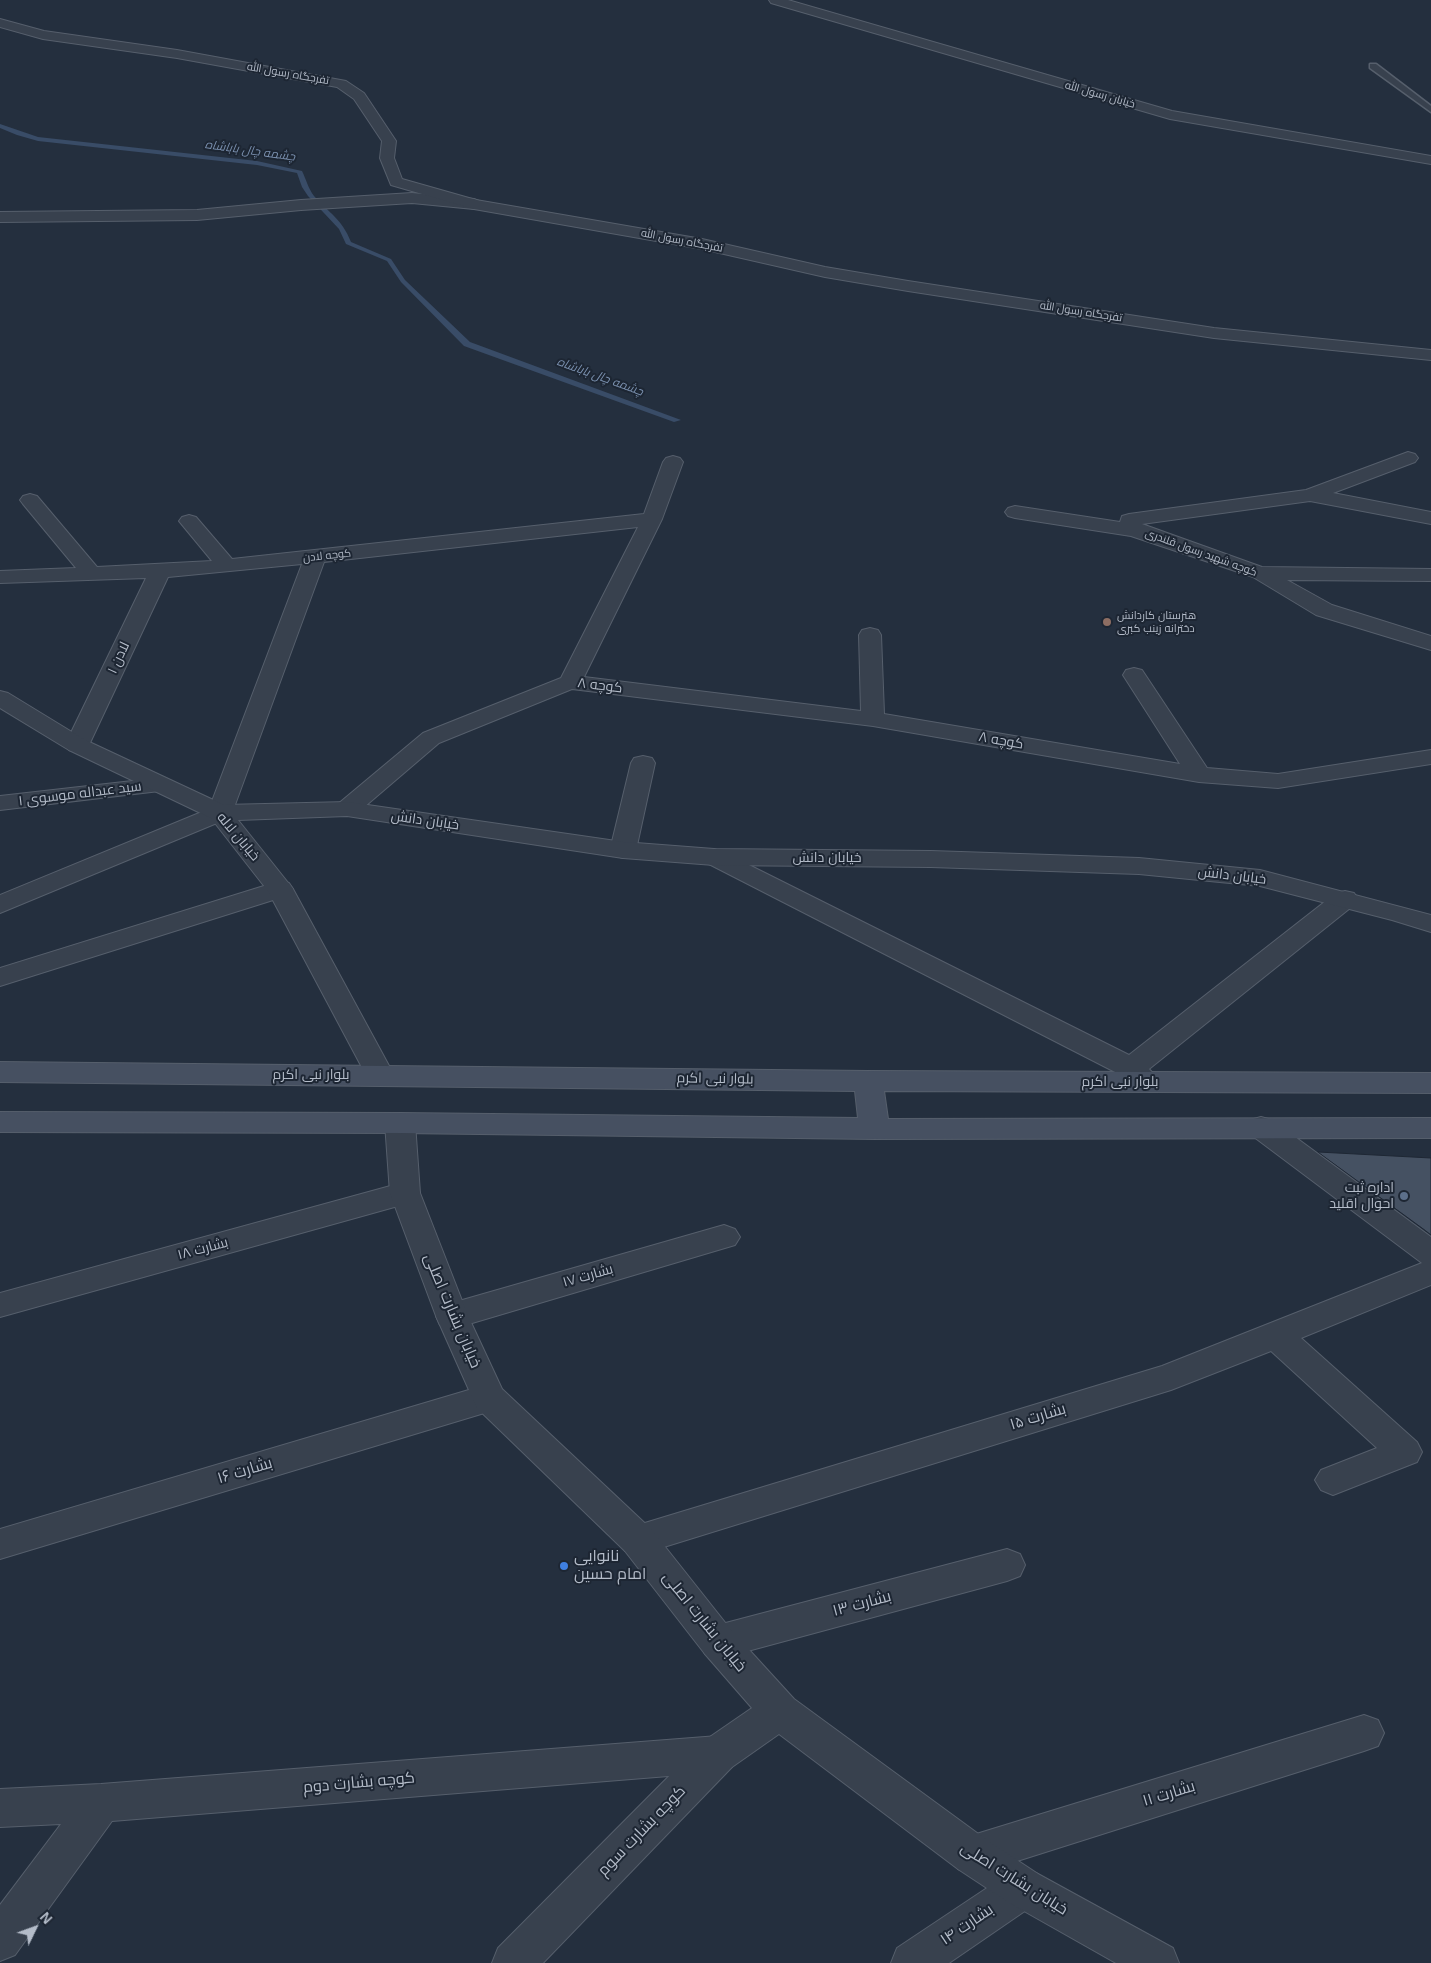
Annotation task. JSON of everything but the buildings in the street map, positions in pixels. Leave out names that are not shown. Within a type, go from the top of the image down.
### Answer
[{"type":"main road","name":"بلوار نبی اکرم","points":[[0,1072],[868,1081],[1139,1075],[1431,1083]]},
{"type":"main road","points":[[868,1081],[874,1129]]},
{"type":"main road","points":[[0,1122],[400,1123],[874,1129],[1431,1128]]},
{"type":"street","name":"خیابان رسول الله","points":[[775,0],[884,34],[1170,115],[1431,160]]},
{"type":"street","name":"تفرجگاه رسول الله","points":[[0,23],[43,35],[177,54],[341,84],[359,96],[389,141],[387,158],[396,182],[474,204],[702,244],[825,272],[908,286],[1214,333],[1431,355]]},
{"type":"street","points":[[0,217],[197,215],[301,205],[412,198],[474,204]]},
{"type":"street","name":"کوچه شهید رسول قلندری","points":[[1408,458],[1310,495],[1129,520],[1135,530],[1260,573],[1324,610],[1431,643]]},
{"type":"street","points":[[347,809],[432,738],[570,682],[652,520],[673,462]]},
{"type":"street","points":[[1310,495],[1431,518]]},
{"type":"street","points":[[30,500],[92,574]]},
{"type":"street","points":[[1015,512],[1135,530]]},
{"type":"street","points":[[189,520],[227,566]]},
{"type":"street","name":"کوچه لادن","points":[[0,577],[160,571],[227,566],[652,520]]},
{"type":"street","points":[[0,905],[220,813],[315,557]]},
{"type":"street","name":"لادن ۱","points":[[77,745],[160,571]]},
{"type":"street","points":[[1260,573],[1431,575]]},
{"type":"street","points":[[870,636],[873,719]]},
{"type":"street","points":[[1134,675],[1199,775]]},
{"type":"street","name":"کوچه ۸","points":[[570,682],[873,719],[1199,775],[1278,781],[1431,757]]},
{"type":"street","name":"خیابان لاله","points":[[0,698],[77,745],[220,813],[280,889],[380,1075]]},
{"type":"street","points":[[623,850],[643,763]]},
{"type":"street","name":"سید عبداله موسوی ۱","points":[[0,803],[159,785]]},
{"type":"street","name":"خیابان دانش","points":[[220,813],[347,809],[623,850],[714,858],[931,859],[1138,866],[1260,878],[1401,914],[1431,924]]},
{"type":"street","points":[[714,858],[1139,1075],[1345,900]]},
{"type":"street","points":[[0,977],[280,889]]},
{"type":"street","name":"خیابان بشارت اصلی","points":[[400,1123],[405,1193],[452,1316],[489,1398],[638,1540],[718,1642],[780,1711],[973,1855],[1023,1888],[1157,1963]]},
{"type":"street","points":[[1261,1127],[1431,1254]]},
{"type":"street","name":"بشارت ۱۸","points":[[0,1305],[405,1193]]},
{"type":"street","name":"بشارت ۱۷","points":[[452,1316],[724,1237]]},
{"type":"street","name":"بشارت ۱۵","points":[[638,1540],[1171,1377],[1431,1272]]},
{"type":"street","points":[[1275,1335],[1405,1452],[1333,1480]]},
{"type":"street","name":"بشارت ۱۶","points":[[0,1544],[489,1398]]},
{"type":"street","name":"بشارت ۱۳","points":[[718,1642],[1006,1565]]},
{"type":"street","name":"کوچه بشارت سوم","points":[[513,1963],[718,1754],[780,1711]]},
{"type":"street","name":"بشارت ۱۱","points":[[973,1855],[1364,1733]]},
{"type":"street","name":"کوچه بشارت دوم","points":[[0,1808],[101,1803],[718,1754]]},
{"type":"street","points":[[0,1940],[101,1803]]},
{"type":"street","name":"بشارت ۱۴","points":[[912,1963],[1023,1888]]},
{"type":"lane","points":[[1374,66],[1431,110]]},
{"type":"waterway","name":"چشمه چال باباشاه","points":[[0,126],[38,139],[257,163],[300,172],[305,187],[311,196],[342,228],[348,243],[389,260],[403,281],[467,344],[677,420]]},
{"type":"place","name":"هنرستان کاردانش دخترانه زینب کبری","points":[[1107,622]]},
{"type":"place","name":"اداره ثبت احوال اقلید","points":[[1404,1196]]},
{"type":"place","name":"نانوایی امام حسین","points":[[564,1566]]}]
